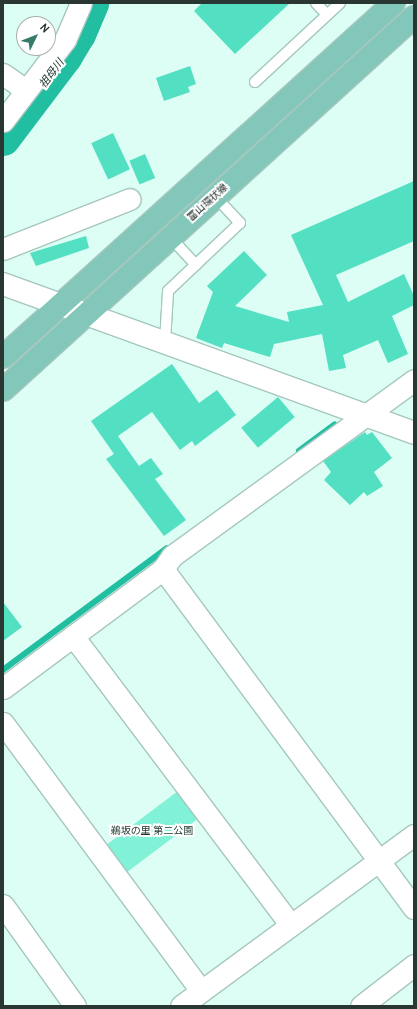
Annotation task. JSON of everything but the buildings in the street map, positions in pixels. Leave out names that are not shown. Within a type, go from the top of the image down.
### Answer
[{"type":"main road","points":[[3,357],[394,3]]},
{"type":"main road","name":"富山環状線","points":[[3,390],[414,17]]},
{"type":"street","points":[[3,120],[64,40],[81,3]]},
{"type":"street","points":[[3,74],[26,90]]},
{"type":"street","points":[[3,249],[130,199]]},
{"type":"street","points":[[3,284],[414,433]]},
{"type":"street","points":[[3,688],[163,569],[172,556],[363,415],[414,380]]},
{"type":"street","points":[[163,569],[414,908]]},
{"type":"street","points":[[74,636],[290,924]]},
{"type":"street","points":[[3,723],[201,991]]},
{"type":"street","points":[[181,1006],[290,924],[414,835]]},
{"type":"street","points":[[3,905],[75,1006]]},
{"type":"street","points":[[361,1006],[414,965]]},
{"type":"lane","points":[[316,3],[327,15]]},
{"type":"lane","points":[[255,82],[340,3]]},
{"type":"lane","points":[[166,342],[168,291],[240,223],[215,196]]},
{"type":"lane","points":[[170,237],[196,264]]},
{"type":"green space","name":"鵜坂の里 第二公園","points":[[178,791],[198,818],[126,873],[105,846]]},
{"type":"waterway","name":"祖母川","points":[[3,139],[65,57],[79,34],[92,3]]},
{"type":"waterway","points":[[299,451],[334,425]]},
{"type":"waterway","points":[[3,670],[167,548]]}]
